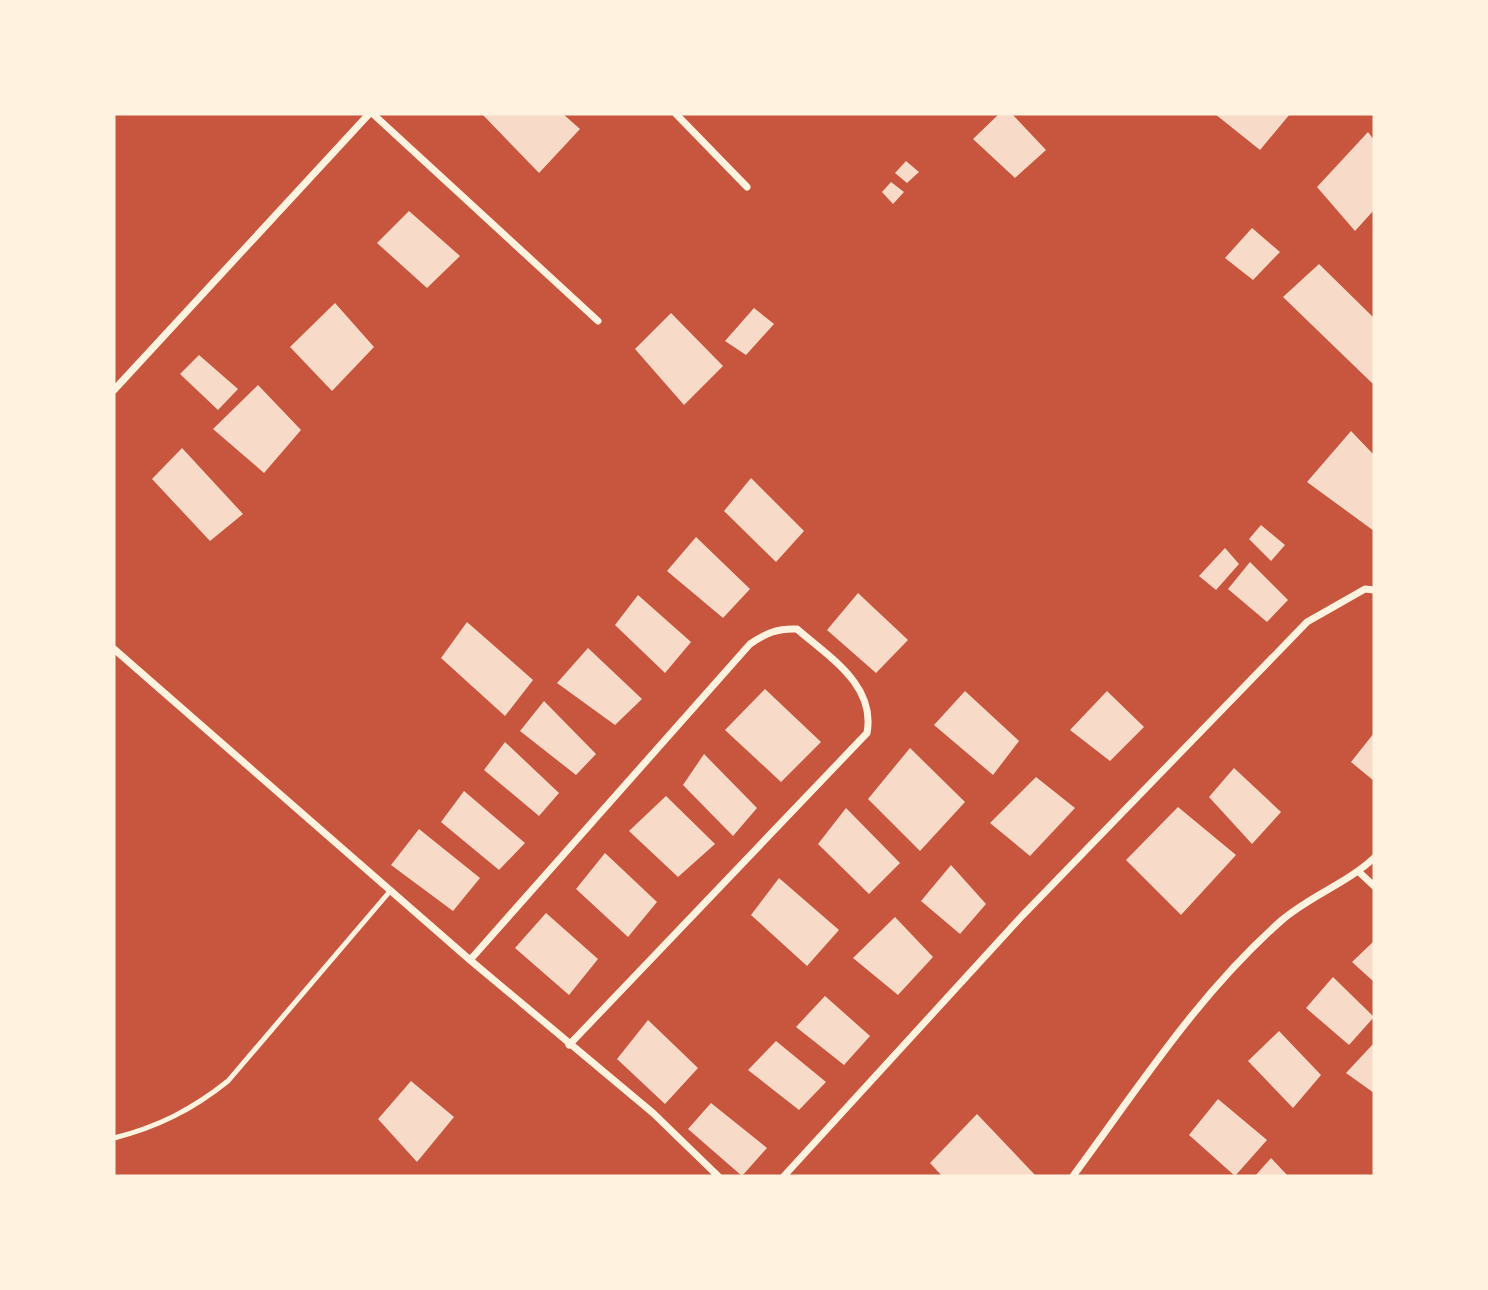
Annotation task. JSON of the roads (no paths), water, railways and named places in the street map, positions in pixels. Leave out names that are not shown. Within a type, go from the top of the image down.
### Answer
[{"type":"street","points":[[114,390],[371,114],[598,321]]},
{"type":"street","points":[[676,114],[747,187]]},
{"type":"street","points":[[784,1176],[1021,917],[1307,622],[1365,589],[1374,590]]},
{"type":"street","points":[[470,960],[750,644],[765,634],[782,628],[797,629],[857,683],[868,703],[867,733],[569,1045]]},
{"type":"street","points":[[114,649],[470,960],[653,1113],[718,1176]]},
{"type":"street","points":[[1073,1176],[1149,1069],[1207,995],[1283,919],[1359,872],[1374,858]]},
{"type":"street","points":[[1359,872],[1374,886]]},
{"type":"lane","points":[[114,1138],[163,1123],[200,1104],[228,1081],[391,890]]}]
